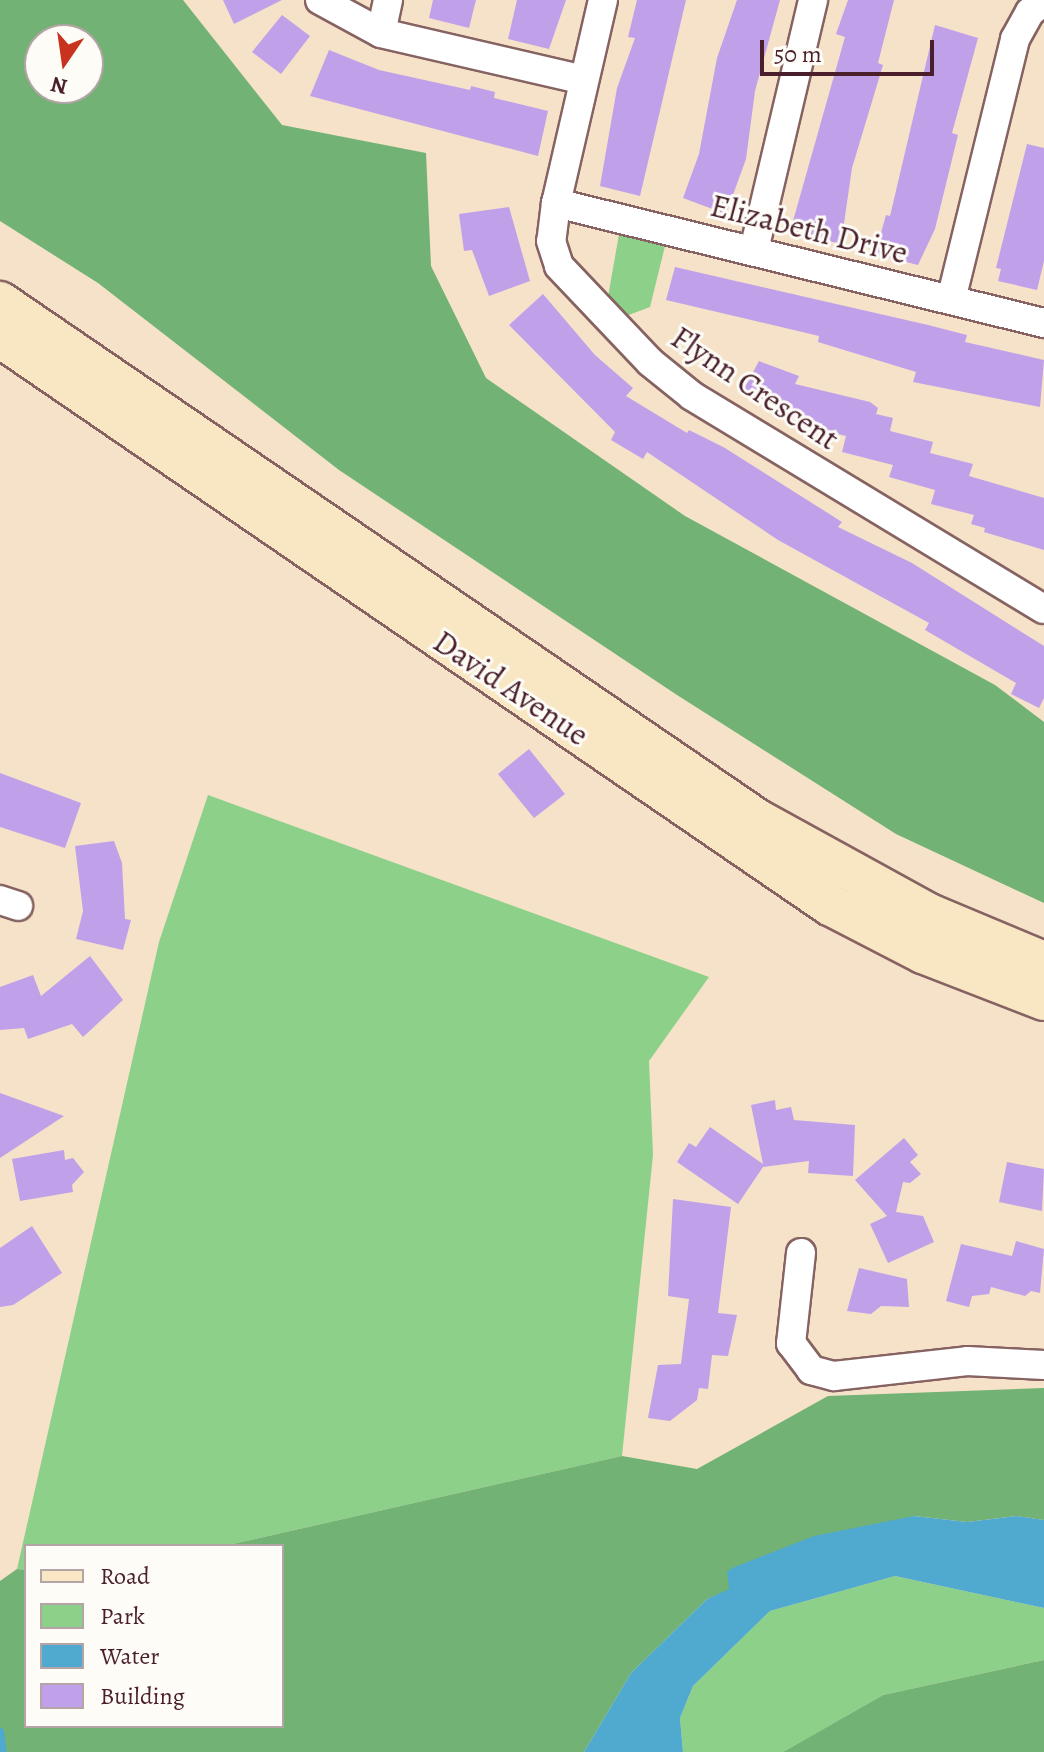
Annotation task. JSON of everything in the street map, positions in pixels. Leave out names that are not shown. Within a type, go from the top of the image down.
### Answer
[{"type":"main road","name":"David Avenue","points":[[0,302],[758,820],[929,914],[1044,962]]},
{"type":"main road","name":"David Avenue","points":[[0,337],[830,905],[923,953],[1044,1000]]},
{"type":"street","points":[[320,0],[381,33],[584,80]]},
{"type":"street","points":[[381,33],[388,0]]},
{"type":"street","name":"Flynn Crescent","points":[[603,0],[556,203],[551,241],[559,266],[669,379],[1044,609]]},
{"type":"street","points":[[754,250],[813,0]]},
{"type":"street","points":[[951,300],[1015,39],[1030,12],[1044,2]]},
{"type":"street","name":"Elizabeth Drive","points":[[556,203],[1044,323]]},
{"type":"street","points":[[801,1253],[790,1332],[794,1352],[811,1370],[834,1376],[967,1361],[1044,1365]]},
{"type":"green space","points":[[0,0],[183,0],[282,125],[426,153],[431,266],[486,378],[685,516],[995,685],[1044,722],[1044,903],[896,834],[677,695],[339,470],[98,283],[0,221]]},
{"type":"green space","points":[[619,234],[665,246],[650,307],[626,316],[608,297]]},
{"type":"green space","points":[[208,795],[709,977],[649,1061],[653,1155],[622,1456],[233,1544],[24,1544],[24,1570],[17,1569],[159,942]]},
{"type":"green space","points":[[1044,1388],[1044,1520],[1017,1516],[967,1522],[914,1516],[707,1599],[631,1673],[584,1752],[0,1752],[0,1581],[17,1569],[24,1570],[24,1728],[284,1728],[284,1544],[233,1544],[622,1456],[697,1469],[828,1396]]},
{"type":"green space","points":[[895,1576],[1044,1608],[1044,1660],[883,1695],[783,1752],[683,1752],[680,1718],[693,1686],[770,1611]]},
{"type":"green space","points":[[1044,1660],[1044,1752],[783,1752],[883,1695]]},
{"type":"water","points":[[914,1516],[967,1522],[1017,1516],[1044,1520],[1044,1608],[895,1576],[770,1611],[693,1686],[680,1718],[683,1752],[584,1752],[631,1673],[707,1599],[729,1589],[727,1572],[732,1568],[814,1536]]},
{"type":"building","points":[[223,0],[282,0],[234,24]]},
{"type":"building","points":[[433,0],[476,0],[469,28],[429,18]]},
{"type":"building","points":[[517,0],[566,0],[549,49],[508,39]]},
{"type":"building","points":[[637,0],[686,0],[640,196],[600,186],[617,88],[635,38],[628,37]]},
{"type":"building","points":[[737,0],[780,0],[755,91],[746,159],[726,214],[683,198],[699,154],[717,58]]},
{"type":"building","points":[[848,0],[894,0],[878,63],[883,65],[852,168],[841,244],[796,233],[799,222],[793,221],[845,37],[836,34]]},
{"type":"building","points":[[282,15],[310,36],[281,74],[252,52]]},
{"type":"building","points":[[935,25],[978,38],[952,133],[958,135],[935,229],[918,265],[875,254],[886,215],[890,216]]},
{"type":"building","points":[[329,50],[379,70],[470,90],[471,86],[495,92],[494,98],[548,111],[538,156],[310,96]]},
{"type":"building","points":[[1027,144],[1044,148],[1044,261],[1037,290],[998,281],[1001,269],[996,268]]},
{"type":"building","points":[[509,207],[530,281],[489,296],[472,250],[464,251],[459,214]]},
{"type":"building","points":[[675,267],[928,325],[967,335],[965,342],[1044,360],[1040,407],[913,382],[916,372],[818,342],[819,336],[666,300]]},
{"type":"building","points":[[543,294],[595,355],[633,388],[626,396],[687,433],[689,430],[725,448],[842,522],[838,527],[912,563],[1044,646],[1044,698],[1039,708],[1011,694],[1016,683],[925,630],[929,623],[778,540],[647,452],[643,459],[611,440],[615,432],[509,325]]},
{"type":"building","points":[[759,361],[799,376],[795,384],[870,402],[878,408],[876,414],[893,418],[890,431],[933,442],[930,453],[973,464],[969,476],[1044,498],[1044,550],[984,532],[985,528],[971,524],[974,515],[931,504],[935,490],[889,477],[893,465],[842,452],[846,436],[795,423],[797,417],[744,389]]},
{"type":"building","points":[[529,749],[565,794],[534,818],[498,774]]},
{"type":"building","points":[[0,773],[81,803],[65,848],[0,827]]},
{"type":"building","points":[[114,841],[122,863],[125,919],[131,920],[123,950],[76,939],[83,911],[75,846]]},
{"type":"building","points":[[90,956],[123,1000],[83,1037],[72,1024],[28,1039],[24,1028],[0,1030],[0,987],[33,975],[41,996]]},
{"type":"building","points":[[0,1093],[64,1116],[0,1158]]},
{"type":"building","points":[[775,1100],[776,1110],[791,1107],[794,1120],[855,1125],[853,1176],[808,1173],[809,1161],[763,1167],[738,1204],[677,1162],[689,1143],[696,1147],[710,1127],[763,1164],[751,1105]]},
{"type":"building","points":[[904,1138],[918,1155],[910,1162],[921,1174],[910,1183],[903,1182],[896,1212],[923,1216],[934,1242],[888,1263],[870,1224],[887,1216],[855,1180]]},
{"type":"building","points":[[64,1150],[65,1160],[73,1158],[84,1172],[72,1185],[73,1192],[20,1201],[12,1159]]},
{"type":"building","points":[[1007,1162],[1044,1169],[1042,1211],[999,1202]]},
{"type":"building","points":[[673,1199],[731,1207],[718,1313],[737,1315],[728,1356],[712,1355],[708,1389],[699,1388],[697,1400],[670,1421],[648,1418],[658,1365],[681,1364],[689,1299],[668,1296]]},
{"type":"building","points":[[32,1226],[62,1273],[13,1305],[0,1307],[0,1248]]},
{"type":"building","points":[[1016,1241],[1044,1249],[1040,1293],[1031,1291],[1025,1296],[991,1287],[989,1294],[972,1296],[969,1307],[946,1301],[961,1244],[1012,1256]]},
{"type":"building","points":[[859,1268],[907,1279],[909,1307],[881,1306],[871,1314],[847,1311]]},
{"type":"waterway","points":[[0,1731],[3,1752]]}]
